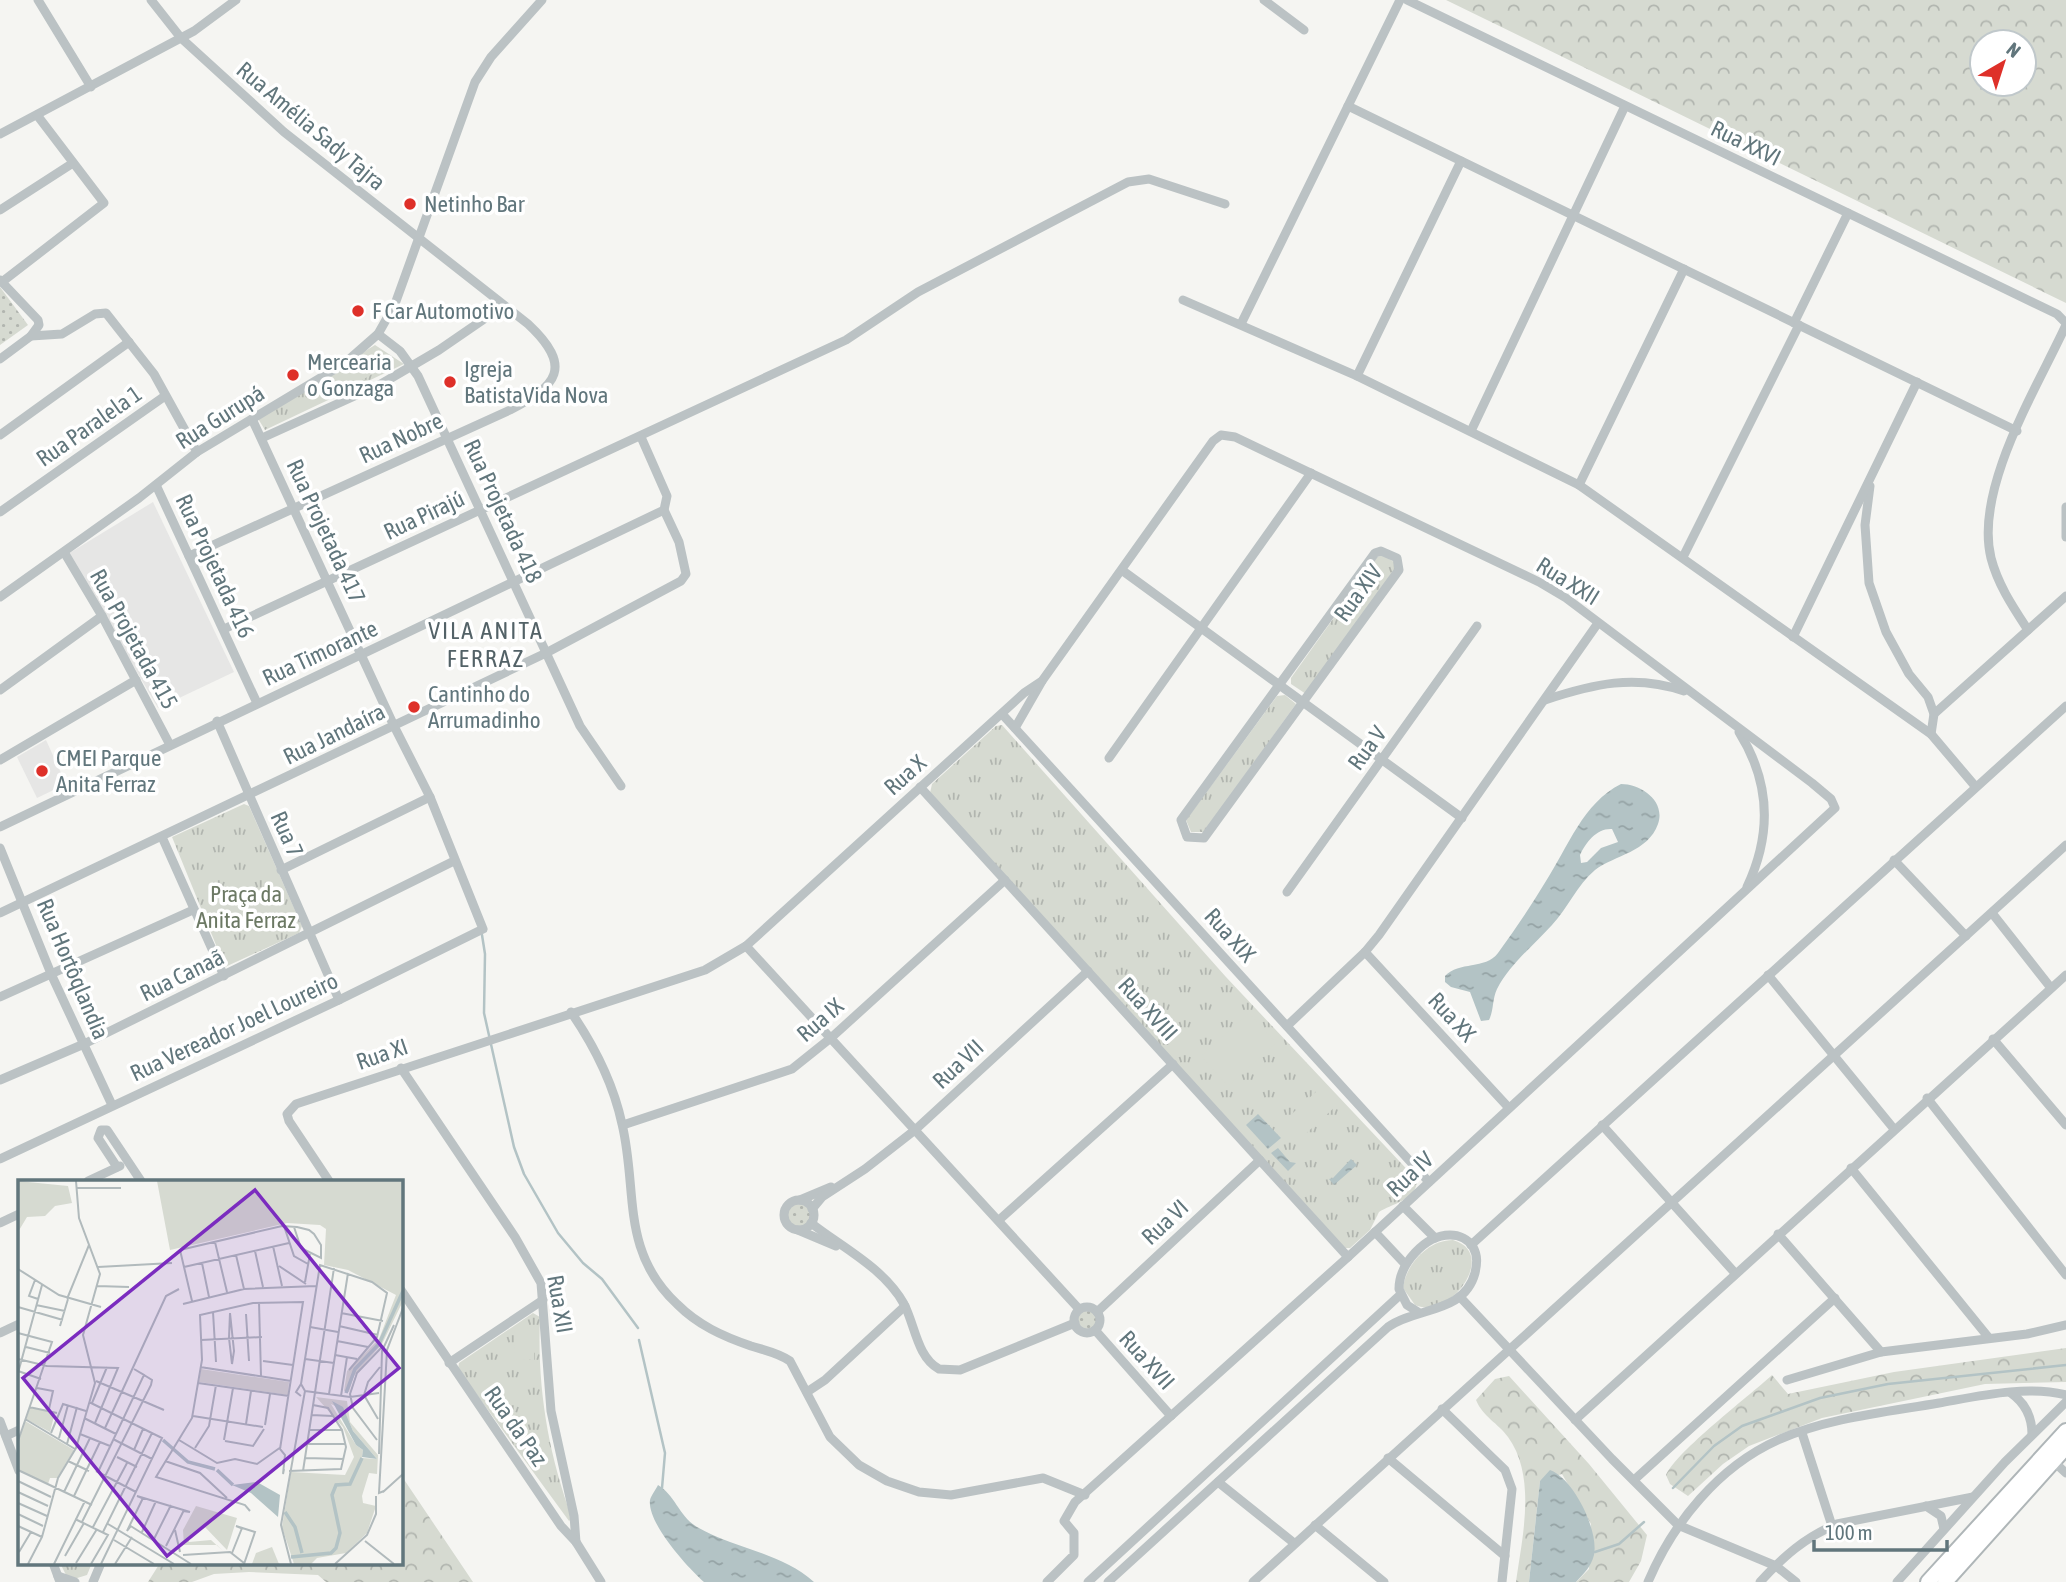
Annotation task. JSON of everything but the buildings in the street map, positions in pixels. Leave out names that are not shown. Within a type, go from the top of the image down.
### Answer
[{"type":"main road","points":[[1928,1582],[2066,1431]]},
{"type":"main road","points":[[1945,1582],[2066,1447]]},
{"type":"street","points":[[38,0],[91,87]]},
{"type":"street","name":"Rua Amélia Sady Tajra","points":[[152,0],[181,38],[284,132],[419,240]]},
{"type":"street","points":[[0,120],[3,133],[181,38],[236,0]]},
{"type":"street","name":"Rua Gurupá","points":[[0,597],[156,485],[197,452],[345,363],[379,334],[395,304],[475,82],[504,42],[542,0]]},
{"type":"street","points":[[1264,0],[1304,30]]},
{"type":"street","points":[[1241,324],[1400,0]]},
{"type":"street","name":"Rua XXVI","points":[[1407,0],[2057,314],[2066,324]]},
{"type":"street","points":[[1348,106],[2017,431]]},
{"type":"street","points":[[1471,431],[1625,106]]},
{"type":"street","points":[[0,359],[31,337],[39,325],[38,320],[1,281],[104,203],[37,115]]},
{"type":"street","points":[[1357,376],[1461,161]]},
{"type":"street","points":[[0,210],[73,163]]},
{"type":"street","name":"Rua Pirajú","points":[[224,629],[846,340],[918,292],[1128,182],[1149,179],[1224,204]]},
{"type":"street","points":[[1683,557],[1797,324],[1847,213]]},
{"type":"street","name":"Rua Nobre","points":[[190,556],[537,396],[554,377],[554,359],[528,324],[419,240]]},
{"type":"street","points":[[1579,485],[1684,269]]},
{"type":"street","points":[[1183,300],[1357,376],[1579,485],[1931,734],[1975,786]]},
{"type":"street","points":[[262,438],[371,390],[413,367],[503,306]]},
{"type":"street","points":[[31,337],[62,334],[95,314],[106,313],[153,374],[197,452]]},
{"type":"street","points":[[2028,630],[2001,587],[1991,556],[1987,525],[1992,487],[2066,324]]},
{"type":"street","name":"Rua Projetada 418","points":[[379,334],[413,367],[448,437],[580,726],[621,786]]},
{"type":"street","points":[[0,435],[129,342]]},
{"type":"street","points":[[1793,637],[1917,382]]},
{"type":"street","name":"Rua Paralela 1","points":[[0,512],[165,396]]},
{"type":"street","name":"Rua Projetada 417","points":[[252,419],[394,726],[430,797],[483,929]]},
{"type":"street","name":"Rua X","points":[[492,1038],[705,970],[747,946],[1002,714],[1042,681],[1217,437],[1227,434],[1250,444]]},
{"type":"street","points":[[641,437],[667,496],[660,513]]},
{"type":"street","name":"Rua XXII","points":[[1250,444],[1539,582],[1598,623],[1834,803]]},
{"type":"street","points":[[1109,758],[1311,473]]},
{"type":"street","points":[[1870,479],[1865,525],[1869,583],[1886,632],[1909,674],[1928,697],[1934,713],[1931,734]]},
{"type":"street","name":"Rua Projetada 416","points":[[156,485],[257,703]]},
{"type":"street","points":[[2066,507],[2066,537]]},
{"type":"street","name":"Rua Jandaíra","points":[[0,913],[546,653],[681,581],[686,574],[684,560],[660,513]]},
{"type":"street","name":"Rua Timorante","points":[[0,827],[217,721],[660,513]]},
{"type":"street","name":"Rua XIV","points":[[1381,551],[1393,554],[1397,558],[1399,570],[1304,701],[1204,838],[1187,837],[1181,820],[1280,683],[1376,553],[1381,551]]},
{"type":"street","name":"Rua Projetada 415","points":[[64,552],[102,616],[170,745]]},
{"type":"street","points":[[1123,571],[1384,758],[1462,818]]},
{"type":"street","points":[[1934,713],[2066,596]]},
{"type":"street","points":[[0,690],[102,616]]},
{"type":"street","points":[[1287,1026],[1366,952],[1598,623]]},
{"type":"street","name":"Rua V","points":[[1287,892],[1477,626]]},
{"type":"street","points":[[0,760],[136,680]]},
{"type":"street","points":[[1015,728],[1042,681]]},
{"type":"street","points":[[1545,700],[1609,682],[1652,683],[1692,694]]},
{"type":"street","points":[[1471,1244],[2066,706]]},
{"type":"street","name":"Rua XIX","points":[[1002,714],[1429,1182]]},
{"type":"street","name":"Rua 7","points":[[217,721],[340,1000]]},
{"type":"street","points":[[1737,728],[1760,772],[1767,821],[1762,853],[1745,893]]},
{"type":"street","name":"Rua XVIII","points":[[920,788],[1348,1257]]},
{"type":"street","points":[[281,870],[430,797]]},
{"type":"street","name":"Rua IV","points":[[1047,1582],[1074,1555],[1074,1533],[1064,1521],[1072,1505],[1348,1257],[1830,815],[1834,803]]},
{"type":"street","points":[[162,837],[224,976]]},
{"type":"street","points":[[1253,1582],[1508,1348],[1833,1058],[2066,845]]},
{"type":"street","name":"Rua Hortôqlandia","points":[[0,848],[52,976],[112,1105]]},
{"type":"street","points":[[1894,860],[1966,936]]},
{"type":"street","name":"Rua Canaã","points":[[0,1080],[84,1044],[454,861]]},
{"type":"street","name":"Rua IX","points":[[623,1125],[783,1073],[832,1037],[1005,880]]},
{"type":"street","points":[[0,998],[194,910]]},
{"type":"street","points":[[1992,912],[2051,988]]},
{"type":"street","name":"Rua Vereador Joel Loureiro","points":[[0,1159],[340,1000],[483,929]]},
{"type":"street","points":[[747,946],[1079,1310]]},
{"type":"street","name":"Rua XX","points":[[1366,952],[1509,1108]]},
{"type":"street","name":"Rua VII","points":[[848,1180],[915,1130],[1088,971]]},
{"type":"street","points":[[1768,975],[1833,1058],[1894,1129]]},
{"type":"street","points":[[1575,1420],[1927,1098],[2066,975]]},
{"type":"street","points":[[571,1012],[592,1042],[608,1076],[623,1125],[635,1233],[658,1284],[698,1322],[720,1335],[786,1358],[794,1366],[823,1427],[840,1447],[876,1476],[898,1486],[951,1495],[1043,1478],[1085,1495]]},
{"type":"street","name":"Rua XI","points":[[328,1180],[289,1121],[289,1110],[296,1104],[492,1038]]},
{"type":"street","points":[[1993,1039],[2066,1125]]},
{"type":"street","points":[[999,1220],[1173,1064]]},
{"type":"street","name":"Rua XII","points":[[401,1068],[533,1265],[543,1300],[551,1411],[574,1516],[576,1542]]},
{"type":"street","points":[[1927,1098],[2066,1275]]},
{"type":"street","points":[[1602,1125],[1735,1273]]},
{"type":"street","points":[[117,1167],[99,1138],[101,1130],[107,1130],[140,1180]]},
{"type":"street","name":"Rua VI","points":[[1097,1312],[1260,1160]]},
{"type":"street","points":[[90,1180],[128,1163]]},
{"type":"street","points":[[1851,1168],[1989,1338]]},
{"type":"street","points":[[845,1248],[796,1229],[786,1222],[784,1213],[791,1202],[848,1180]]},
{"type":"street","points":[[796,1229],[805,1228],[811,1223],[813,1209],[822,1198],[848,1180]]},
{"type":"street","points":[[800,1200],[813,1209]]},
{"type":"street","points":[[1403,1206],[1435,1238]]},
{"type":"street","points":[[0,1223],[18,1214]]},
{"type":"street","points":[[811,1223],[880,1274],[905,1306],[926,1357],[934,1367],[945,1371],[960,1370],[1074,1323],[1079,1310],[1087,1307],[1097,1312]]},
{"type":"street","points":[[1374,1232],[1405,1264]]},
{"type":"street","points":[[1778,1234],[1881,1352]]},
{"type":"street","points":[[1108,1582],[1388,1328],[1418,1312],[1443,1308],[1460,1297],[1474,1276],[1476,1255],[1471,1244],[1454,1235],[1435,1238],[1405,1264],[1399,1284],[1401,1295],[1418,1312]]},
{"type":"street","name":"Rua da Paz","points":[[402,1292],[601,1582]]},
{"type":"street","points":[[1087,1582],[1401,1295]]},
{"type":"street","points":[[1460,1297],[1678,1525],[1776,1566],[1796,1582]]},
{"type":"street","points":[[1634,1480],[1835,1298]]},
{"type":"street","points":[[449,1363],[543,1300]]},
{"type":"street","points":[[807,1392],[825,1380],[905,1306]]},
{"type":"street","name":"Rua XVII","points":[[1095,1330],[1100,1320],[1097,1312]]},
{"type":"street","name":"Rua XVII","points":[[1074,1323],[1083,1332],[1095,1330]]},
{"type":"street","points":[[0,1333],[18,1324]]},
{"type":"street","points":[[1787,1380],[1881,1352],[2066,1325]]},
{"type":"street","name":"Rua XVII","points":[[1095,1330],[1171,1416]]},
{"type":"street","points":[[1648,1582],[1663,1547],[1689,1508],[1735,1468],[1778,1440],[1915,1408],[2011,1393],[2066,1395]]},
{"type":"street","points":[[2011,1393],[2027,1411],[2032,1422],[2032,1434]]},
{"type":"street","points":[[1897,1582],[2032,1434],[2066,1402]]},
{"type":"street","points":[[1442,1409],[1505,1470],[1512,1489],[1502,1582]]},
{"type":"street","points":[[0,1420],[18,1468]]},
{"type":"street","points":[[6,1436],[18,1430]]},
{"type":"street","points":[[1802,1433],[1832,1526]]},
{"type":"street","points":[[1388,1458],[1505,1556]]},
{"type":"street","points":[[2053,1461],[2066,1473]]},
{"type":"street","points":[[1218,1482],[1294,1543]]},
{"type":"street","points":[[1760,1582],[1807,1539],[1832,1526],[1973,1497]]},
{"type":"street","points":[[1925,1505],[1941,1516],[1944,1529]]},
{"type":"street","points":[[1315,1525],[1384,1582]]},
{"type":"street","points":[[92,1582],[101,1564]]},
{"type":"street","points":[[59,1579],[75,1582]]},
{"type":"shaded area","points":[[153,502],[234,672],[158,708],[68,554]]},
{"type":"shaded area","name":"CMEI Parque Anita Ferraz","points":[[46,740],[66,784],[37,798],[17,757]]},
{"type":"green space","points":[[1446,0],[2066,0],[2066,303]]},
{"type":"green space","points":[[0,287],[28,325],[0,345]]},
{"type":"green space","points":[[375,345],[404,364],[265,430],[257,417]]},
{"type":"green space","points":[[365,357],[374,373],[342,392],[332,375]]},
{"type":"green space","points":[[1383,555],[1394,562],[1395,569],[1306,694],[1291,684],[1291,678],[1377,557]]},
{"type":"green space","points":[[1285,695],[1296,704],[1204,832],[1191,832],[1186,820],[1277,696]]},
{"type":"green space","points":[[1002,725],[1226,977],[1417,1180],[1413,1192],[1379,1212],[1370,1230],[1350,1248],[1344,1248],[930,793],[932,784],[996,726]]},
{"type":"green space","name":"Praça da Anita Ferraz","points":[[244,804],[249,806],[302,926],[299,933],[225,967],[172,837]]},
{"type":"green space","points":[[1249,1013],[1276,1043],[1228,1086],[1201,1056]]},
{"type":"green space","points":[[1319,1089],[1335,1107],[1300,1139],[1284,1121]]},
{"type":"green space","points":[[799,1203],[808,1206],[811,1215],[808,1224],[799,1227],[790,1224],[787,1215],[790,1206]]},
{"type":"green space","points":[[1453,1240],[1466,1247],[1471,1258],[1470,1270],[1464,1283],[1455,1295],[1442,1303],[1429,1307],[1415,1305],[1403,1288],[1409,1270],[1427,1249],[1435,1244]]},
{"type":"green space","points":[[1087,1309],[1095,1312],[1098,1320],[1095,1328],[1087,1331],[1079,1328],[1076,1320],[1079,1312]]},
{"type":"green space","points":[[533,1313],[540,1317],[542,1394],[556,1469],[572,1518],[569,1521],[458,1369],[459,1363]]},
{"type":"green space","points":[[515,1326],[534,1326],[534,1360],[514,1359]]},
{"type":"green space","points":[[2066,1348],[2066,1382],[1985,1384],[1822,1418],[1749,1446],[1723,1464],[1688,1496],[1670,1484],[1666,1475],[1684,1452],[1772,1375],[1788,1394],[1894,1372]]},
{"type":"green space","points":[[1509,1376],[1589,1464],[1647,1535],[1641,1561],[1629,1582],[1576,1582],[1589,1569],[1591,1524],[1562,1474],[1540,1481],[1529,1582],[1516,1582],[1524,1527],[1525,1489],[1522,1470],[1508,1437],[1476,1400],[1495,1379]]},
{"type":"green space","points":[[402,1476],[473,1582],[326,1582],[318,1575],[249,1572],[214,1574],[192,1582],[148,1582],[159,1564],[402,1564]]},
{"type":"green space","points":[[60,1564],[92,1564],[87,1575],[74,1579],[66,1575]]},
{"type":"water","points":[[1621,784],[1644,791],[1655,801],[1658,808],[1658,824],[1647,841],[1603,865],[1589,876],[1558,918],[1509,971],[1497,989],[1489,1020],[1481,1021],[1470,992],[1451,987],[1445,982],[1445,976],[1457,968],[1486,962],[1498,953],[1535,900],[1586,814],[1608,792]],"holes":[[[1612,829],[1618,842],[1601,848],[1587,862],[1581,863],[1582,850],[1597,833]]]},
{"type":"water","points":[[1258,1114],[1281,1138],[1268,1149],[1246,1125]]},
{"type":"water","points":[[1278,1148],[1290,1162],[1296,1163],[1288,1171],[1271,1153]]},
{"type":"water","points":[[1351,1159],[1357,1165],[1334,1185],[1329,1179]]},
{"type":"water","points":[[1550,1470],[1559,1475],[1575,1494],[1592,1532],[1593,1559],[1576,1582],[1529,1582],[1540,1481]]},
{"type":"water","points":[[658,1485],[697,1527],[787,1564],[814,1582],[704,1582],[679,1556],[655,1521],[650,1500]]},
{"type":"waterway","points":[[482,935],[485,954],[484,1013],[514,1147],[524,1174],[558,1233],[583,1263],[602,1279],[638,1328]]},
{"type":"waterway","points":[[639,1340],[665,1453],[662,1488]]},
{"type":"waterway","points":[[1673,1488],[1714,1446],[1742,1426],[1820,1398],[1888,1384],[2066,1365]]},
{"type":"waterway","points":[[1595,1552],[1619,1544],[1644,1522]]},
{"type":"place","name":"Netinho Bar","points":[[410,204]]},
{"type":"place","name":"F Car Automotivo","points":[[358,311]]},
{"type":"place","name":"Mercearia o Gonzaga","points":[[293,375]]},
{"type":"place","name":"Igreja BatistaVida Nova","points":[[450,382]]},
{"type":"place","name":"Cantinho do Arrumadinho","points":[[414,707]]},
{"type":"place","name":"CMEI Parque Anita Ferraz","points":[[42,771]]},
{"type":"district","name":"VILA ANITA FERRAZ","points":[[486,644]]}]
